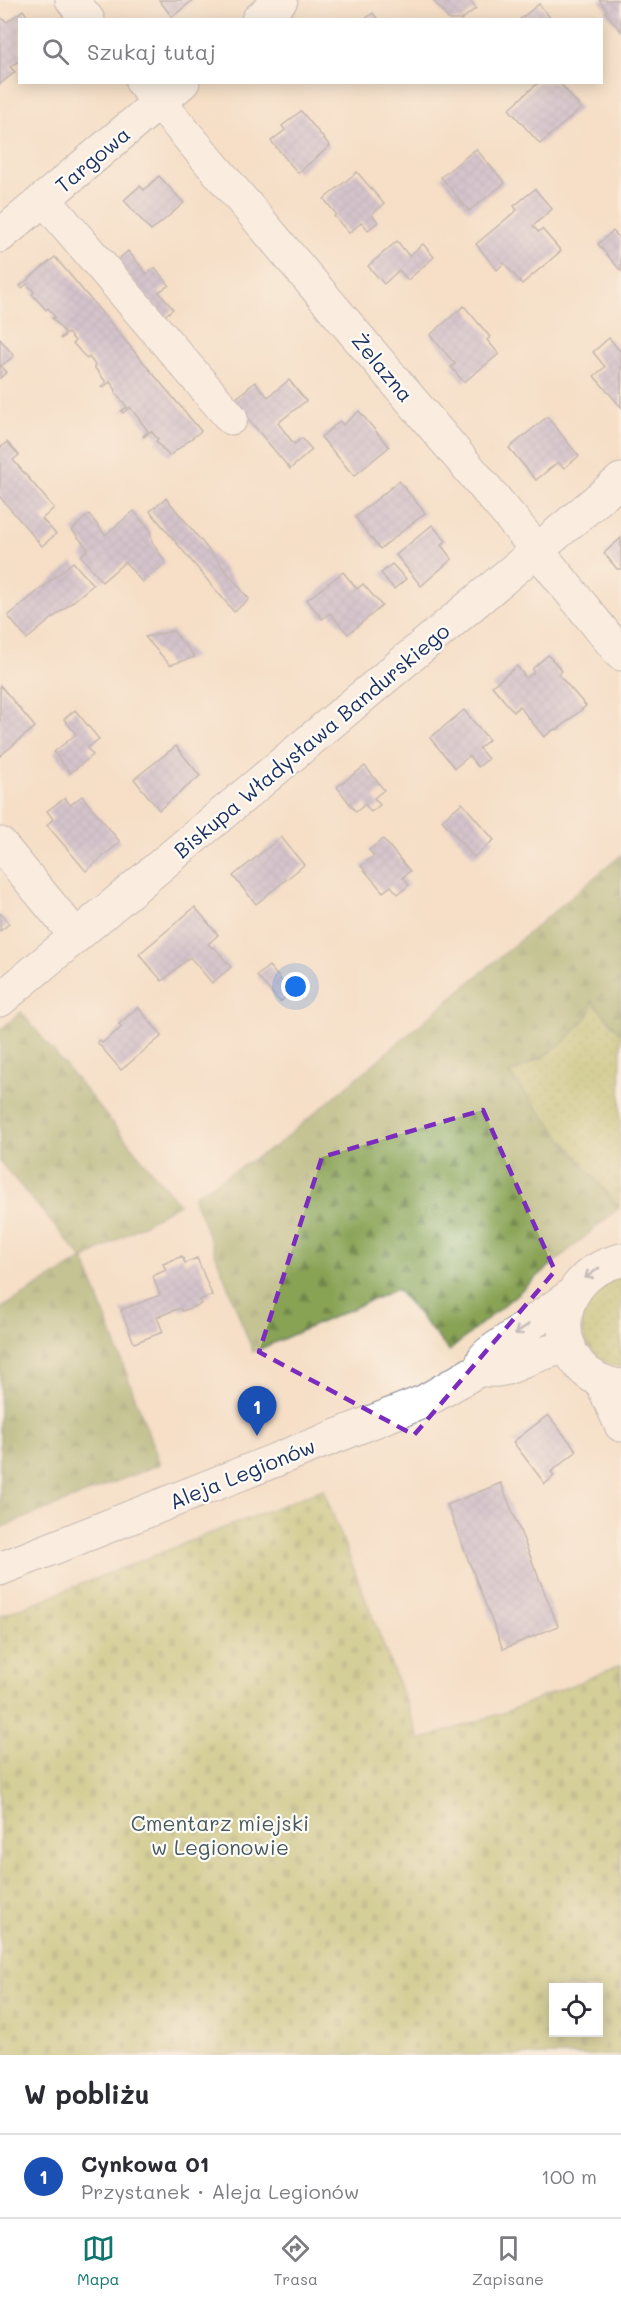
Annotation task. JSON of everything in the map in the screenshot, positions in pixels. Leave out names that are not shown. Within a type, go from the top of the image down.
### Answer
[{"type":"street","points":[[72,0],[86,18]]},
{"type":"street","points":[[260,18],[281,0]]},
{"type":"street","name":"Targowa","points":[[0,236],[44,199],[161,89]]},
{"type":"street","name":"Żelazna","points":[[161,89],[621,654]]},
{"type":"street","points":[[44,199],[231,418]]},
{"type":"street","name":"Biskupa Władysława Bandurskiego","points":[[0,1000],[621,480]]},
{"type":"street","points":[[0,844],[76,936]]},
{"type":"street","points":[[621,1260],[604,1264],[579,1282],[570,1296],[564,1323],[569,1346],[579,1363],[588,1373],[611,1384],[621,1425]]},
{"type":"street","name":"Aleja Legionów","points":[[0,1569],[425,1401],[480,1369],[484,1358],[489,1353],[570,1296]]},
{"type":"street","name":"Aleja Legionów","points":[[480,1369],[491,1371],[511,1368],[536,1356],[569,1346]]},
{"type":"highlighted area","points":[[483,1110],[555,1271],[414,1435],[259,1352],[322,1157]]},
{"type":"green space","points":[[621,855],[621,1034],[592,1001],[589,1015],[565,1041],[542,1057],[509,1074],[619,1208],[449,1351],[397,1289],[253,1352],[193,1196],[277,1145]]},
{"type":"green space","points":[[592,1000],[621,1034],[619,1208],[508,1074],[542,1057],[565,1041]]},
{"type":"green space","points":[[21,1012],[179,1204],[84,1259],[160,1464],[0,1528],[0,1309],[83,1259],[0,1162],[0,1030]]},
{"type":"green space","points":[[621,1276],[621,1367],[597,1356],[588,1345],[581,1320],[583,1307],[589,1295],[599,1285]]},
{"type":"green space","name":"Cmentarz miejski w Legionowie","points":[[323,1489],[420,1740],[508,1711],[621,1665],[621,2055],[0,2055],[0,1616]]},
{"type":"building","points":[[159,0],[193,0],[172,17]]},
{"type":"building","points":[[433,0],[470,0],[476,8],[464,18],[447,18]]},
{"type":"building","points":[[599,0],[621,0],[621,31],[605,12],[607,10]]},
{"type":"building","points":[[539,4],[550,18],[522,18]]},
{"type":"building","points":[[23,10],[29,18],[18,18],[18,61],[10,67],[15,72],[0,84],[0,17],[7,22]]},
{"type":"building","points":[[373,13],[377,18],[367,18]]},
{"type":"building","points":[[537,84],[561,84],[581,108],[540,144],[509,109]]},
{"type":"building","points":[[301,111],[330,146],[298,173],[271,141],[285,130],[282,126]]},
{"type":"building","points":[[476,149],[505,183],[469,211],[441,177]]},
{"type":"building","points":[[357,172],[384,204],[372,214],[378,222],[368,230],[362,222],[349,233],[334,216],[336,214],[324,199]]},
{"type":"building","points":[[159,176],[184,203],[151,231],[124,200],[140,186],[144,190]]},
{"type":"building","points":[[535,189],[552,209],[533,226],[538,232],[542,229],[561,251],[522,284],[504,263],[497,270],[476,244],[517,210],[514,206]]},
{"type":"building","points":[[613,231],[621,240],[621,271],[598,244]]},
{"type":"building","points":[[397,241],[409,256],[423,244],[434,257],[408,280],[399,270],[384,284],[368,266]]},
{"type":"building","points":[[128,251],[147,274],[155,268],[169,285],[159,292],[173,309],[163,317],[116,261]]},
{"type":"building","points":[[55,257],[201,431],[169,456],[151,431],[143,436],[148,431],[130,407],[123,413],[121,411],[127,407],[110,382],[101,387],[106,382],[89,357],[87,359],[73,343],[75,341],[68,333],[60,338],[65,333],[52,318],[55,317],[48,308],[46,310],[32,294],[34,292],[27,284],[22,288],[20,286]]},
{"type":"building","points":[[464,306],[490,337],[487,340],[499,354],[464,382],[451,367],[455,364],[430,335]]},
{"type":"building","points":[[609,338],[621,352],[621,407],[594,376],[605,367],[593,352]]},
{"type":"building","points":[[0,339],[14,356],[1,366],[7,372],[0,378]]},
{"type":"building","points":[[289,380],[306,401],[278,423],[294,444],[302,438],[312,450],[290,469],[233,401],[255,382],[268,397]]},
{"type":"building","points":[[359,411],[389,447],[354,476],[321,437],[340,421],[343,425]]},
{"type":"building","points":[[547,417],[579,456],[564,468],[558,462],[536,480],[509,448]]},
{"type":"building","points":[[7,442],[19,455],[13,460],[54,508],[42,519],[56,534],[42,546],[0,497],[0,448]]},
{"type":"building","points":[[399,481],[425,513],[380,549],[355,517]]},
{"type":"building","points":[[166,498],[249,599],[234,612],[150,511]]},
{"type":"building","points":[[134,511],[150,530],[152,542],[166,563],[142,582],[125,562],[102,582],[81,556],[88,549],[72,530],[89,514],[105,535]]},
{"type":"building","points":[[432,525],[446,541],[441,545],[452,559],[421,586],[396,555]]},
{"type":"building","points":[[621,538],[621,569],[617,569],[604,553]]},
{"type":"building","points":[[73,562],[93,585],[27,639],[8,616]]},
{"type":"building","points":[[392,564],[406,579],[394,589],[381,573]]},
{"type":"building","points":[[343,572],[357,589],[363,584],[382,606],[348,634],[330,613],[322,619],[307,600]]},
{"type":"building","points":[[173,631],[195,657],[170,665],[145,637]]},
{"type":"building","points":[[548,655],[562,671],[558,674],[586,706],[557,730],[556,728],[544,737],[519,706],[514,712],[492,686],[517,666],[526,678],[533,673],[533,668]]},
{"type":"building","points":[[0,685],[35,727],[0,756]]},
{"type":"building","points":[[75,710],[99,739],[87,748],[93,755],[70,773],[54,752],[76,734],[64,719]]},
{"type":"building","points":[[464,710],[489,740],[479,748],[488,759],[478,767],[469,756],[455,768],[430,738]]},
{"type":"building","points":[[176,746],[200,776],[159,810],[134,779]]},
{"type":"building","points":[[365,766],[384,790],[374,798],[380,805],[371,812],[365,804],[356,812],[337,787]]},
{"type":"building","points":[[82,796],[120,842],[86,871],[47,825],[53,819],[47,811],[65,798],[70,805]]},
{"type":"building","points":[[462,803],[494,840],[474,857],[442,820]]},
{"type":"building","points":[[281,837],[304,865],[256,904],[233,876]]},
{"type":"building","points":[[383,839],[410,871],[403,877],[409,885],[398,894],[391,886],[383,892],[361,866],[374,856],[369,850]]},
{"type":"building","points":[[195,907],[218,935],[208,944],[214,947],[231,967],[212,983],[190,957],[162,981],[139,954]]},
{"type":"building","points":[[0,913],[9,924],[0,931]]},
{"type":"building","points":[[269,966],[291,992],[280,1002],[257,976]]},
{"type":"building","points":[[138,1007],[162,1036],[121,1070],[97,1042],[99,1040],[102,1043],[122,1027],[119,1024]]},
{"type":"building","points":[[182,1256],[185,1263],[197,1258],[212,1295],[199,1300],[201,1304],[182,1311],[180,1308],[157,1317],[163,1332],[134,1343],[121,1310],[160,1295],[153,1276],[166,1270],[163,1264]]},
{"type":"building","points":[[548,1415],[577,1451],[551,1472],[554,1476],[545,1484],[513,1442]]},
{"type":"building","points":[[501,1483],[558,1626],[503,1649],[447,1505]]},
{"type":"place","name":"Cynkowa 01","points":[[257,1436]]}]
